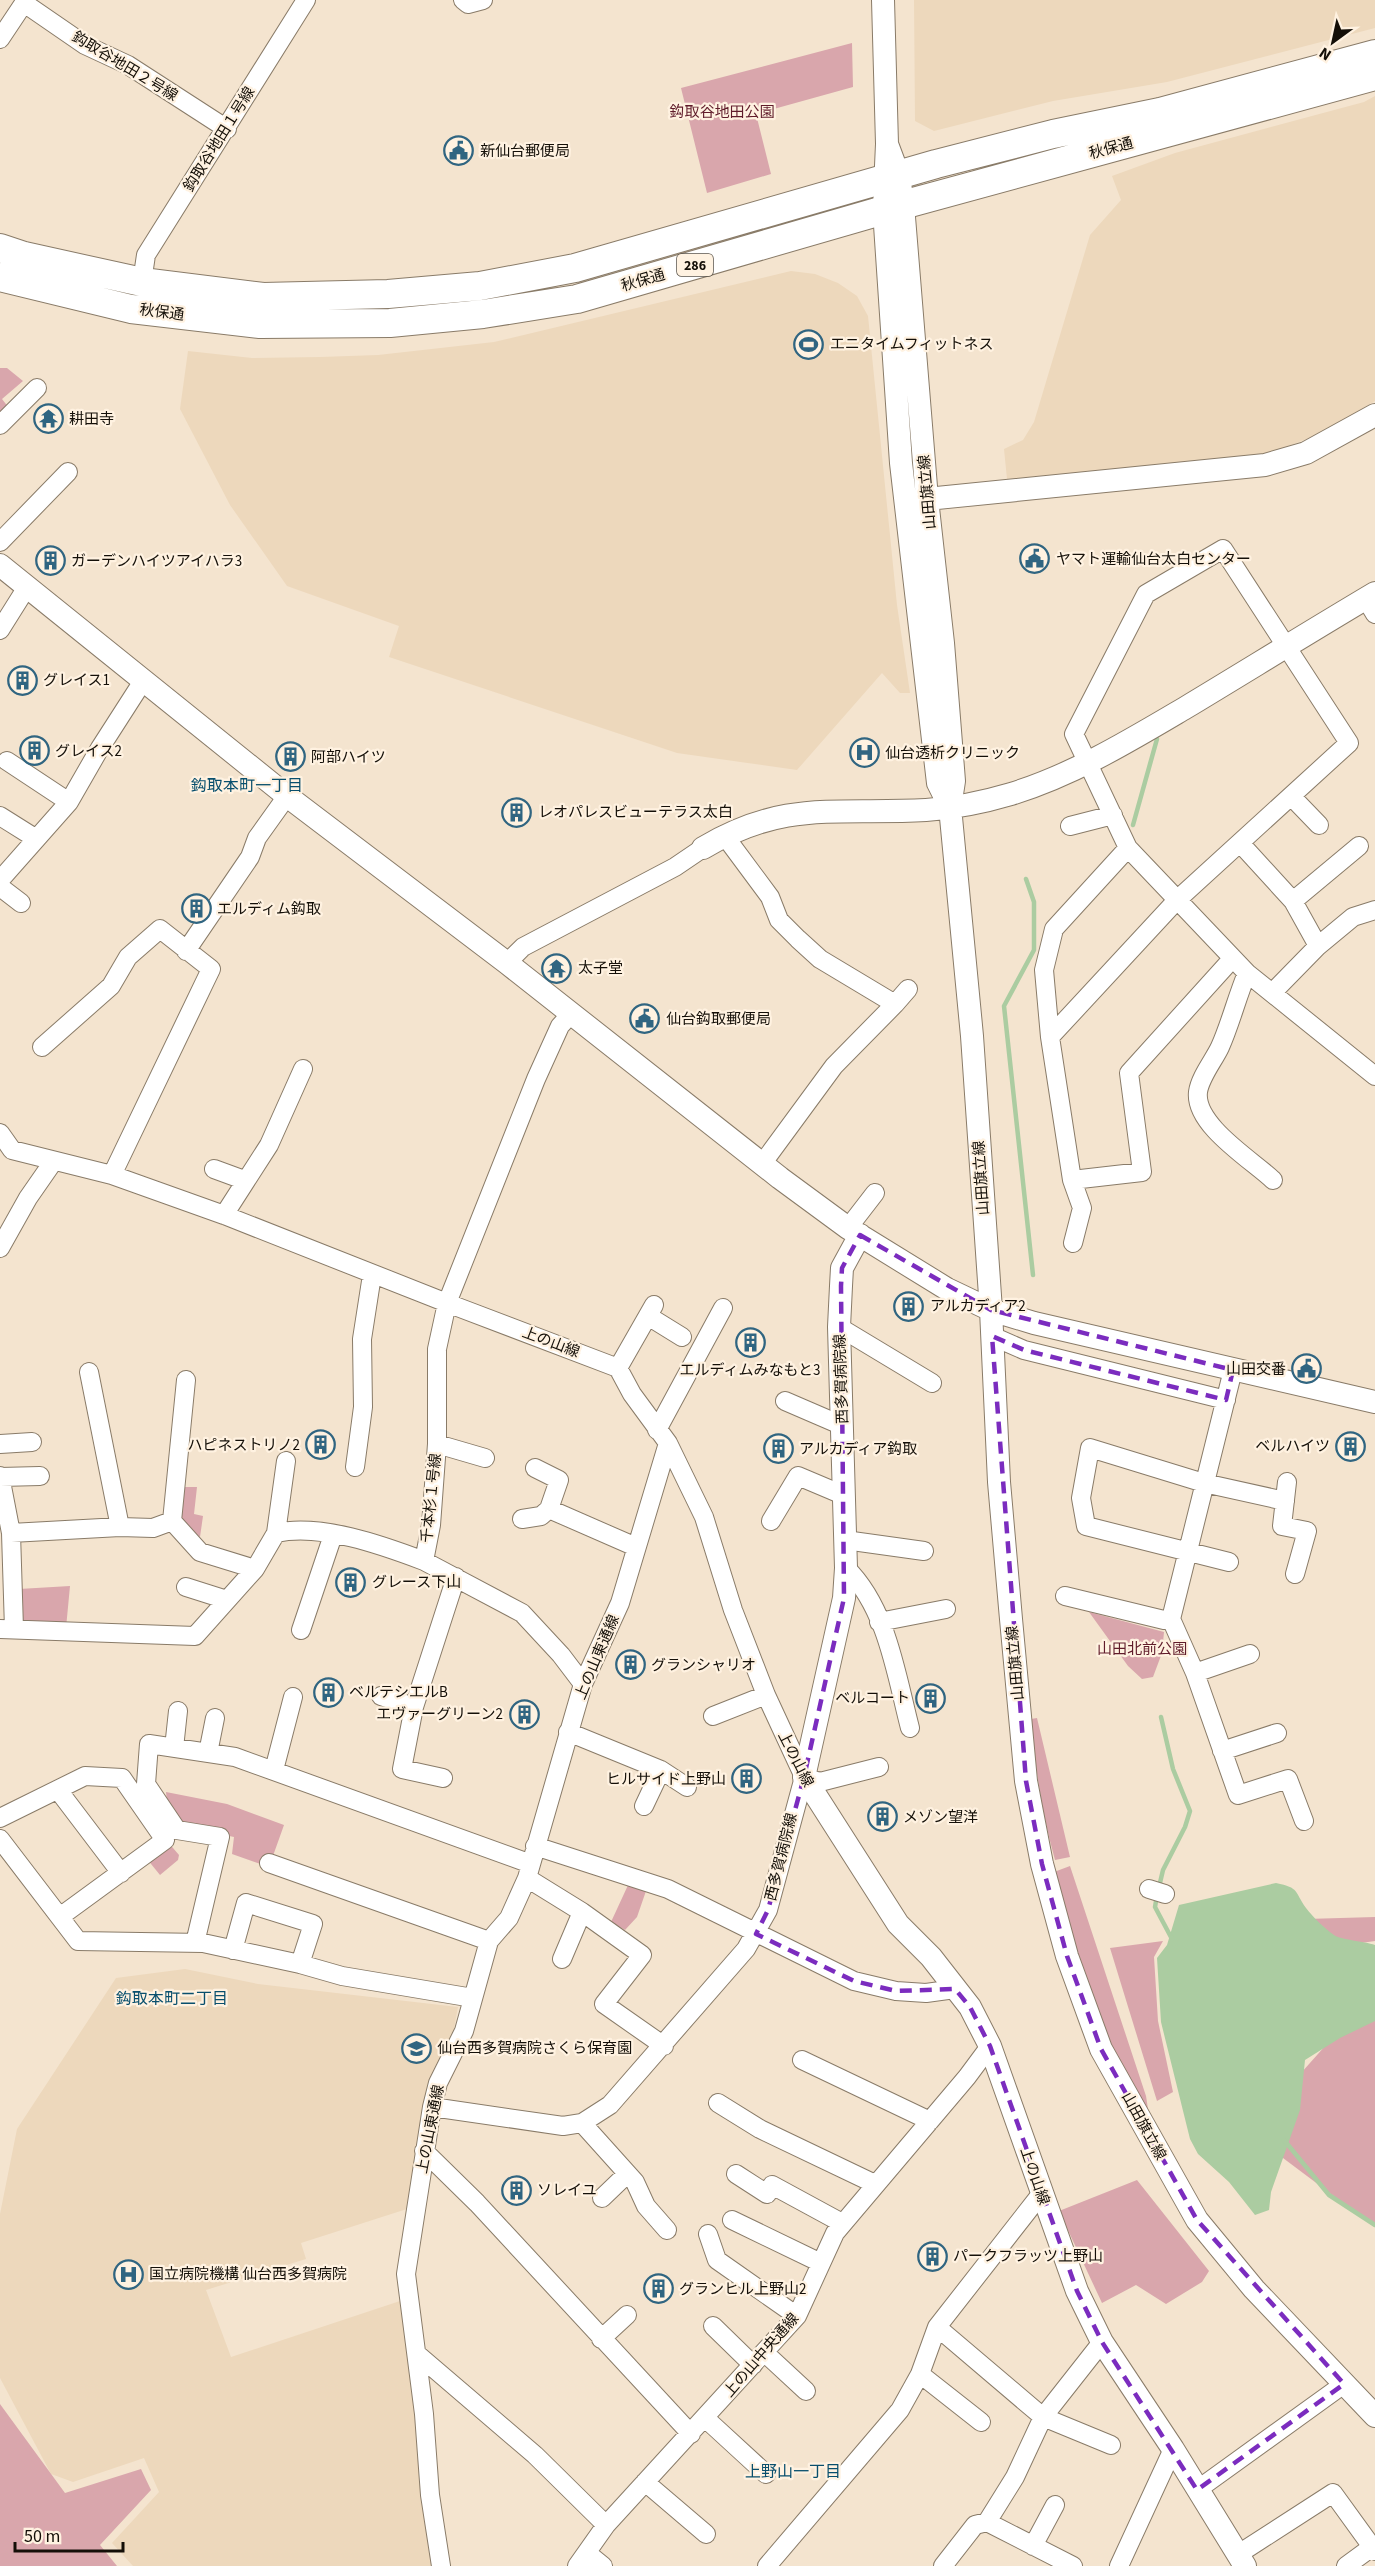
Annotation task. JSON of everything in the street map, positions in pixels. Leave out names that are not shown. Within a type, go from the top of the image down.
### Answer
[{"type":"highway","name":"秋保通","points":[[0,248],[24,256],[142,282],[263,297],[388,294],[480,286],[575,268],[968,156],[1053,134],[1160,112],[1375,54]]},
{"type":"highway","name":"秋保通","points":[[0,277],[131,309],[260,324],[390,323],[483,314],[577,299],[894,208],[1375,76]]},
{"type":"street","name":"鈎取谷地田１号線","points":[[142,282],[146,255],[306,0]]},
{"type":"street","points":[[462,0],[468,3],[483,0]]},
{"type":"street","name":"山田旗立線","points":[[883,0],[887,144],[894,208],[901,463],[938,783],[950,807]]},
{"type":"street","name":"鈎取谷地田２号線","points":[[25,1],[85,45],[128,65],[227,129]]},
{"type":"street","points":[[0,39],[25,1]]},
{"type":"street","name":"山田旗立線","points":[[894,208],[943,643],[954,781],[950,807],[972,1036],[991,1310],[999,1482],[1026,1781],[1042,1864],[1067,1956],[1101,2049],[1197,2220],[1254,2289],[1375,2416]]},
{"type":"street","points":[[0,425],[37,388]]},
{"type":"street","points":[[927,499],[1265,465],[1306,453],[1375,415]]},
{"type":"street","points":[[0,542],[68,472]]},
{"type":"street","points":[[1050,1037],[1178,900],[1349,743],[1223,549],[1146,594],[1074,734],[1128,848],[1178,900],[1232,959],[1247,973],[1375,1076]]},
{"type":"street","points":[[0,566],[287,796],[507,963],[762,1164],[854,1231],[947,1289],[991,1310],[1108,1341],[1375,1402]]},
{"type":"street","points":[[0,630],[27,587]]},
{"type":"street","points":[[507,963],[523,947],[675,867],[724,835],[761,821],[800,812],[917,810],[950,807],[1012,793],[1088,763],[1287,647],[1372,602]]},
{"type":"street","points":[[0,880],[34,838],[69,802],[143,681]]},
{"type":"street","points":[[7,761],[69,802]]},
{"type":"street","points":[[186,951],[250,857],[257,837],[287,796]]},
{"type":"street","points":[[1291,796],[1319,825]]},
{"type":"street","points":[[1070,826],[1113,815]]},
{"type":"street","points":[[0,816],[34,838]]},
{"type":"street","points":[[724,835],[770,897],[779,920],[798,939],[820,958],[895,1004]]},
{"type":"street","points":[[1240,843],[1293,901],[1318,946]]},
{"type":"street","points":[[1293,901],[1359,846]]},
{"type":"street","points":[[1073,1244],[1082,1208],[1072,1180],[1050,1037],[1044,970],[1054,929],[1128,848]]},
{"type":"street","points":[[0,887],[21,903]]},
{"type":"street","points":[[1273,992],[1318,946],[1353,917],[1375,910]]},
{"type":"street","points":[[42,1047],[111,986],[128,957],[160,929],[211,969],[112,1175]]},
{"type":"street","points":[[1072,1180],[1142,1172],[1129,1073],[1232,959]]},
{"type":"street","points":[[1247,973],[1233,1005],[1222,1044],[1198,1092],[1202,1112],[1216,1132],[1274,1180]]},
{"type":"street","points":[[762,1164],[834,1066],[908,989]]},
{"type":"street","points":[[447,1304],[536,1078],[560,1026],[571,1014]]},
{"type":"street","points":[[224,1215],[268,1145],[303,1069]]},
{"type":"street","name":"上の山線","points":[[0,1133],[12,1150],[112,1175],[224,1215],[372,1275],[618,1368],[662,1437],[704,1517],[734,1610],[766,1695],[804,1777],[898,1924],[931,1957],[970,2007],[990,2046],[1077,2291],[1102,2342],[1173,2449],[1241,2561]]},
{"type":"street","points":[[0,1248],[17,1216],[53,1162]]},
{"type":"street","points":[[214,1169],[244,1180]]},
{"type":"street","points":[[854,1231],[875,1193]]},
{"type":"street","name":"西多賀病院線","points":[[432,2107],[563,2126],[582,2123],[610,2105],[664,2046],[756,1934],[768,1910],[804,1777],[844,1598],[846,1568],[839,1327],[842,1268],[854,1231]]},
{"type":"street","points":[[355,1467],[363,1407],[362,1339],[372,1275]]},
{"type":"street","name":"千本杉１号線","points":[[447,1304],[437,1349],[437,1444],[431,1525],[424,1561],[522,1613],[561,1655],[583,1684]]},
{"type":"street","name":"上の山東通線","points":[[441,2566],[430,2495],[417,2354],[406,2274],[432,2107],[438,2083],[464,2031],[489,1941],[508,1918],[531,1863],[583,1684],[620,1604],[662,1437],[723,1308]]},
{"type":"street","points":[[618,1368],[651,1310],[682,1337]]},
{"type":"street","points":[[839,1327],[932,1383]]},
{"type":"street","points":[[992,1336],[1024,1350],[1226,1400]]},
{"type":"street","points":[[1233,1370],[1204,1483],[1190,1551],[1171,1619],[1195,1673],[1238,1795],[1288,1779],[1304,1821]]},
{"type":"street","points":[[89,1372],[120,1527]]},
{"type":"street","points":[[186,1380],[172,1521],[200,1552],[255,1569]]},
{"type":"street","points":[[785,1401],[843,1426]]},
{"type":"street","points":[[0,1444],[32,1442]]},
{"type":"street","points":[[437,1444],[485,1458]]},
{"type":"street","points":[[1229,1562],[1086,1526],[1082,1498],[1090,1448],[1204,1483],[1285,1501]]},
{"type":"street","points":[[40,1476],[0,1477],[2,1501],[11,1533],[6,1558],[7,1629],[195,1636],[255,1569],[276,1533],[286,1461]]},
{"type":"street","points":[[522,1520],[541,1516],[549,1509],[559,1480],[535,1468]]},
{"type":"street","points":[[771,1521],[798,1476],[843,1495]]},
{"type":"street","points":[[1287,1482],[1282,1526],[1307,1531],[1295,1574]]},
{"type":"street","points":[[549,1509],[636,1547]]},
{"type":"street","points":[[11,1533],[120,1527],[153,1528],[172,1521]]},
{"type":"street","points":[[276,1533],[295,1528],[333,1535],[384,1545],[424,1561]]},
{"type":"street","points":[[301,1630],[333,1535]]},
{"type":"street","points":[[844,1540],[924,1551]]},
{"type":"street","points":[[846,1568],[862,1583],[887,1640],[910,1728]]},
{"type":"street","points":[[443,1778],[402,1769],[414,1707],[456,1577]]},
{"type":"street","points":[[186,1587],[227,1600]]},
{"type":"street","points":[[1065,1596],[1164,1620],[1171,1619]]},
{"type":"street","points":[[879,1622],[946,1609]]},
{"type":"street","points":[[1195,1673],[1250,1654]]},
{"type":"street","points":[[713,1716],[766,1695]]},
{"type":"street","points":[[381,1696],[414,1707]]},
{"type":"street","points":[[274,1770],[294,1697]]},
{"type":"street","points":[[174,1748],[178,1711]]},
{"type":"street","points":[[208,1753],[215,1718]]},
{"type":"street","points":[[568,1732],[661,1770],[687,1787]]},
{"type":"street","points":[[1222,1751],[1277,1733]]},
{"type":"street","points":[[195,1943],[220,1838],[177,1830],[146,1784],[148,1744],[235,1757],[531,1863],[668,1889],[854,1981],[896,1991],[926,1993],[955,1989]]},
{"type":"street","points":[[804,1777],[820,1782],[879,1767]]},
{"type":"street","points":[[644,1806],[661,1770]]},
{"type":"street","points":[[0,1818],[85,1776],[122,1778],[165,1840],[61,1916]]},
{"type":"street","points":[[58,1790],[121,1873]]},
{"type":"street","points":[[0,1839],[78,1941],[195,1943],[300,1964],[342,1976],[473,1998]]},
{"type":"street","points":[[269,1863],[489,1941]]},
{"type":"street","points":[[531,1863],[582,1912],[642,1955],[604,2004],[664,2046]]},
{"type":"street","points":[[233,1950],[246,1904],[313,1924],[300,1964]]},
{"type":"street","points":[[562,1959],[582,1912]]},
{"type":"street","name":"上の山中央通線","points":[[582,2560],[606,2525],[797,2316],[821,2262],[842,2223],[967,2077],[990,2046]]},
{"type":"street","points":[[802,2060],[930,2121]]},
{"type":"street","points":[[718,2103],[760,2129],[875,2184]]},
{"type":"street","points":[[582,2123],[635,2182],[646,2206],[667,2230]]},
{"type":"street","points":[[424,2151],[477,2203],[691,2434]]},
{"type":"street","points":[[602,2198],[627,2174]]},
{"type":"street","points":[[736,2174],[767,2194],[772,2185],[842,2223]]},
{"type":"street","points":[[767,2566],[900,2410],[920,2374],[938,2327],[1041,2194]]},
{"type":"street","points":[[732,2220],[821,2262]]},
{"type":"street","points":[[708,2234],[717,2260],[797,2316]]},
{"type":"street","points":[[601,2339],[627,2315]]},
{"type":"street","points":[[713,2326],[806,2391]]},
{"type":"street","points":[[938,2327],[1043,2417],[1111,2445]]},
{"type":"street","points":[[987,2522],[1015,2477],[1043,2417],[1102,2342]]},
{"type":"street","points":[[417,2354],[535,2455],[606,2525]]},
{"type":"street","points":[[920,2374],[981,2422]]},
{"type":"street","points":[[1197,2490],[1344,2384]]},
{"type":"street","points":[[705,2418],[766,2474]]},
{"type":"street","points":[[1119,2566],[1173,2449]]},
{"type":"street","points":[[645,2482],[706,2534]]},
{"type":"street","points":[[1241,2561],[1334,2493],[1374,2549],[1346,2566]]},
{"type":"street","points":[[1033,2546],[1054,2505]]},
{"type":"street","points":[[943,2566],[975,2524],[987,2522],[1073,2566]]},
{"type":"street","points":[[582,2560],[603,2566]]},
{"type":"highlighted area","points":[[860,1235],[991,1310],[1233,1370],[1226,1400],[1024,1350],[992,1336],[1026,1781],[1042,1864],[1067,1956],[1101,2049],[1197,2220],[1344,2384],[1197,2490],[1102,2342],[1077,2291],[990,2046],[970,2007],[955,1989],[896,1991],[854,1981],[756,1934],[768,1910],[804,1777],[844,1598],[841,1286],[842,1268]]},
{"type":"shaded area","points":[[914,0],[1375,0],[1375,28],[1167,82],[1053,101],[934,131],[915,121]]},
{"type":"shaded area","points":[[1375,96],[1375,401],[1320,434],[1275,451],[1232,460],[1007,479],[1004,449],[1023,440],[1034,422],[1090,235],[1121,200],[1112,176],[1175,153],[1364,102]]},
{"type":"shaded area","points":[[791,271],[815,274],[838,283],[857,296],[868,316],[897,605],[910,693],[900,693],[882,673],[797,770],[677,753],[389,657],[399,626],[287,586],[230,505],[180,409],[188,351],[252,358],[320,357],[378,355],[494,342]]},
{"type":"shaded area","points":[[1276,1883],[1296,1891],[1312,1915],[1334,1935],[1375,1945],[1375,2021],[1340,2038],[1305,2060],[1300,2110],[1271,2192],[1269,2210],[1255,2215],[1229,2182],[1198,2154],[1190,2139],[1161,2022],[1157,1958],[1167,1945],[1179,1905]]},
{"type":"shaded area","name":"国立病院機構 仙台西多賀病院","points":[[185,1969],[258,1984],[458,2007],[453,2034],[434,2072],[420,2123],[410,2208],[301,2243],[306,2259],[206,2290],[231,2357],[403,2300],[421,2482],[434,2566],[133,2566],[112,2543],[159,2492],[144,2458],[73,2482],[51,2474],[0,2378],[0,2214],[17,2129],[116,1978]]},
{"type":"green space","name":"鈎取谷地田公園","points":[[852,43],[853,87],[756,114],[771,174],[707,193],[681,88]]},
{"type":"green space","points":[[0,368],[7,368],[23,381],[2,399],[9,408],[0,417]]},
{"type":"green space","points":[[184,1487],[197,1487],[194,1514],[203,1516],[200,1537],[180,1520]]},
{"type":"green space","points":[[70,1586],[66,1628],[20,1626],[19,1589]]},
{"type":"green space","name":"山田北前公園","points":[[1089,1612],[1164,1632],[1162,1653],[1153,1677],[1142,1679],[1128,1666]]},
{"type":"green space","points":[[1037,1718],[1070,1857],[1055,1860],[1043,1808],[1035,1755],[1031,1719]]},
{"type":"green space","points":[[166,1792],[227,1804],[284,1825],[269,1867],[232,1854],[234,1837],[181,1826],[167,1802]]},
{"type":"green space","points":[[167,1841],[179,1855],[178,1860],[160,1875],[147,1859]]},
{"type":"green space","points":[[1070,1866],[1146,2096],[1148,2109],[1144,2112],[1099,2021],[1062,1907],[1054,1872]]},
{"type":"green space","points":[[629,1883],[646,1891],[637,1917],[625,1930],[611,1922]]},
{"type":"green space","points":[[1375,1917],[1375,1941],[1319,1949],[1306,1919]]},
{"type":"green space","points":[[1163,1941],[1154,1957],[1158,2021],[1173,2092],[1157,2101],[1110,1948]]},
{"type":"green space","points":[[1375,1990],[1375,2227],[1267,2146],[1293,2082]]},
{"type":"green space","points":[[1137,2180],[1209,2271],[1202,2282],[1166,2304],[1136,2285],[1102,2303],[1059,2211]]},
{"type":"green space","points":[[0,2404],[65,2493],[141,2469],[151,2490],[100,2545],[117,2566],[0,2566]]},
{"type":"waterway","points":[[1133,825],[1157,739]]},
{"type":"waterway","points":[[1026,879],[1034,902],[1034,950],[1004,1006],[1033,1275]]},
{"type":"waterway","points":[[1159,1887],[1163,1870],[1185,1827],[1190,1811],[1173,1769],[1161,1717]]},
{"type":"waterway","points":[[1157,1895],[1155,1907],[1172,1939]]},
{"type":"waterway","points":[[1284,2140],[1329,2195],[1375,2225]]},
{"type":"place","name":"新仙台郵便局","points":[[459,151]]},
{"type":"place","name":"エニタイムフィットネス","points":[[809,344]]},
{"type":"place","name":"耕田寺","points":[[48,419]]},
{"type":"place","name":"ヤマト運輸仙台太白センター","points":[[1035,559]]},
{"type":"place","name":"ガーデンハイツアイハラ3","points":[[50,561]]},
{"type":"place","name":"グレイス1","points":[[22,680]]},
{"type":"place","name":"グレイス2","points":[[34,751]]},
{"type":"place","name":"仙台透析クリニック","points":[[864,753]]},
{"type":"place","name":"阿部ハイツ","points":[[290,757]]},
{"type":"place","name":"レオパレスビューテラス太白","points":[[517,812]]},
{"type":"place","name":"エルディム鈎取","points":[[196,909]]},
{"type":"place","name":"太子堂","points":[[557,968]]},
{"type":"place","name":"仙台鈎取郵便局","points":[[645,1019]]},
{"type":"place","name":"アルカディア2","points":[[909,1306]]},
{"type":"place","name":"エルディムみなもと3","points":[[750,1343]]},
{"type":"place","name":"山田交番","points":[[1307,1369]]},
{"type":"place","name":"ハピネストリノ2","points":[[321,1445]]},
{"type":"place","name":"ベルハイツ","points":[[1351,1446]]},
{"type":"place","name":"アルカディア鈎取","points":[[778,1449]]},
{"type":"place","name":"グレース下山","points":[[351,1582]]},
{"type":"place","name":"グランシャリオ","points":[[630,1665]]},
{"type":"place","name":"ベルテシエルB","points":[[328,1692]]},
{"type":"place","name":"ベルコート","points":[[931,1698]]},
{"type":"place","name":"エヴァーグリーン2","points":[[524,1714]]},
{"type":"place","name":"ヒルサイド上野山","points":[[747,1779]]},
{"type":"place","name":"メゾン望洋","points":[[882,1817]]},
{"type":"place","name":"仙台西多賀病院さくら保育園","points":[[416,2048]]},
{"type":"place","name":"ソレイユ","points":[[516,2190]]},
{"type":"place","name":"パークフラッツ上野山","points":[[932,2256]]},
{"type":"place","name":"国立病院機構 仙台西多賀病院","points":[[128,2274]]},
{"type":"place","name":"グランヒル上野山2","points":[[658,2289]]},
{"type":"district","name":"鈎取本町一丁目","points":[[247,785]]},
{"type":"district","name":"鈎取本町二丁目","points":[[172,1998]]},
{"type":"district","name":"上野山一丁目","points":[[793,2471]]}]
